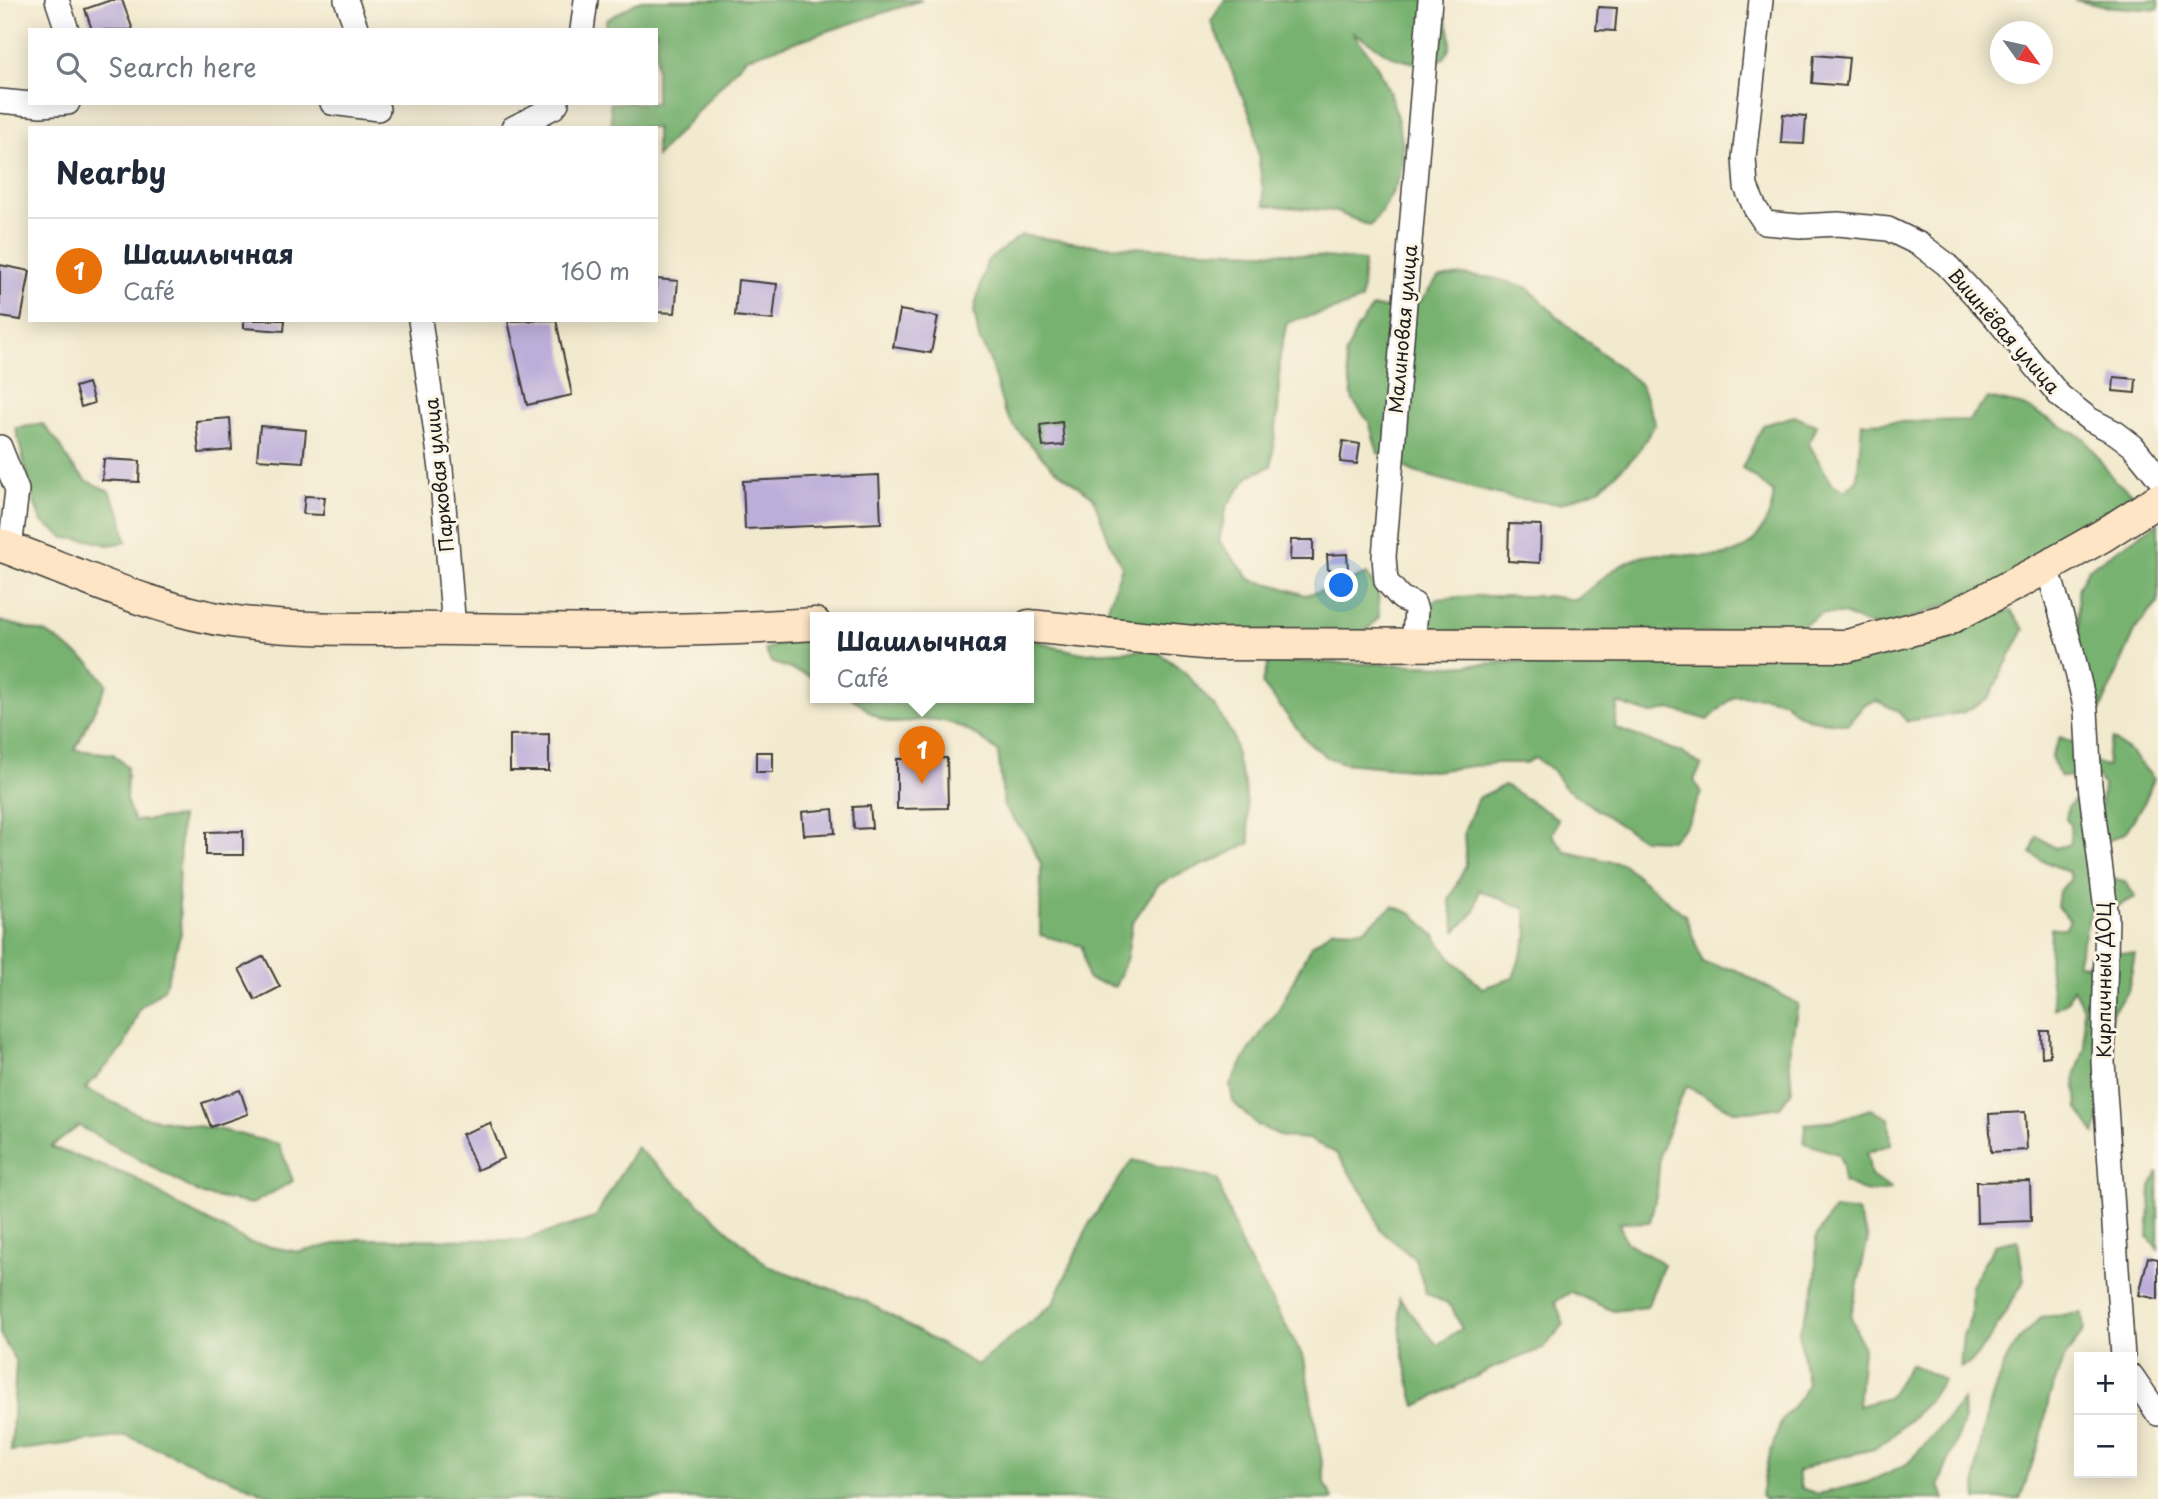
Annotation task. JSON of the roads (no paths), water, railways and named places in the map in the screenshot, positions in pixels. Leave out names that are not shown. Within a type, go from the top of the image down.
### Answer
[{"type":"main road","points":[[1034,626],[1214,644],[1847,646],[1944,621],[2102,536],[2158,500]]},
{"type":"main road","points":[[5,547],[136,597],[183,611],[236,622],[341,628],[581,631],[810,624]]},
{"type":"street","points":[[57,0],[66,28]]},
{"type":"street","points":[[346,0],[356,28]]},
{"type":"street","points":[[582,28],[586,0]]},
{"type":"street","name":"Малиновая улица","points":[[1413,644],[1416,611],[1414,604],[1401,598],[1386,581],[1384,557],[1430,0]]},
{"type":"street","name":"Вишнёвая улица","points":[[1761,0],[1744,158],[1746,187],[1765,223],[1800,226],[1838,224],[1888,229],[1922,245],[1946,264],[1995,317],[2060,396],[2089,419],[2116,433],[2133,446],[2158,477]]},
{"type":"street","points":[[0,101],[28,104]]},
{"type":"street","points":[[341,105],[379,113]]},
{"type":"street","points":[[517,126],[555,105]]},
{"type":"street","name":"Парковая улица","points":[[420,322],[441,469],[454,629]]},
{"type":"street","points":[[0,447],[18,490],[5,547]]},
{"type":"street","name":"Кирпичный ДОЦ","points":[[2047,567],[2071,647],[2086,710],[2090,785],[2107,918],[2103,1062],[2123,1352]]},
{"type":"street","points":[[2137,1383],[2158,1414]]},
{"type":"place","name":"Шашлычная","points":[[922,784]]}]
